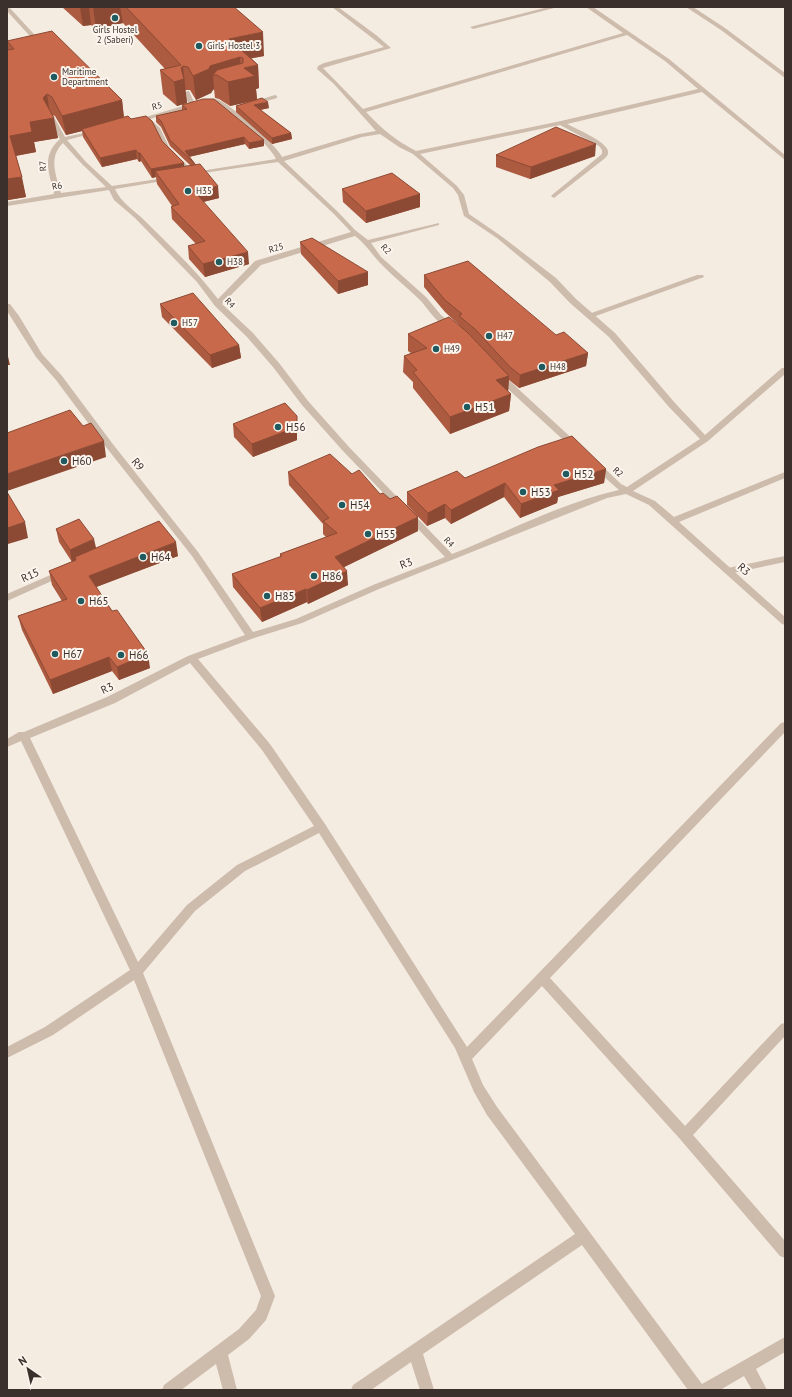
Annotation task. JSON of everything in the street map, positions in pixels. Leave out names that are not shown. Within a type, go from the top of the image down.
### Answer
[{"type":"street","points":[[335,7],[388,48],[326,64],[320,67],[381,132],[401,146],[415,153],[444,177],[458,191],[461,195],[466,215],[499,237],[553,280],[612,335],[672,405],[705,439]]},
{"type":"street","points":[[524,7],[530,12]]},
{"type":"street","points":[[473,27],[555,7]]},
{"type":"street","points":[[590,7],[667,60],[785,158]]},
{"type":"street","points":[[689,7],[723,29],[785,76]]},
{"type":"street","points":[[7,8],[44,49],[37,51]]},
{"type":"street","points":[[362,111],[629,33]]},
{"type":"street","points":[[415,153],[561,123],[702,90]]},
{"type":"street","points":[[187,92],[195,103]]},
{"type":"street","points":[[246,104],[275,97]]},
{"type":"street","points":[[205,99],[214,98],[232,109],[266,142],[277,154],[280,160]]},
{"type":"street","name":"R5","points":[[128,123],[214,98]]},
{"type":"street","points":[[51,117],[63,139],[84,163],[111,188],[280,160],[361,135],[381,132]]},
{"type":"street","points":[[146,118],[157,128],[166,148],[192,174]]},
{"type":"street","points":[[554,196],[605,154],[605,150],[600,145],[561,123]]},
{"type":"street","points":[[63,139],[100,130]]},
{"type":"street","name":"R7","points":[[58,195],[53,178],[50,158],[55,145],[63,139]]},
{"type":"street","name":"R2","points":[[280,160],[281,163],[367,242],[379,258],[423,299],[438,317],[460,336]]},
{"type":"street","name":"R6","points":[[7,204],[111,188]]},
{"type":"street","name":"R4","points":[[111,188],[116,199],[200,280],[218,304],[250,335],[276,365],[309,408],[374,479],[451,558]]},
{"type":"street","points":[[367,242],[437,224]]},
{"type":"street","name":"R25","points":[[218,304],[258,263],[356,233]]},
{"type":"street","points":[[590,316],[700,277]]},
{"type":"street","name":"R9","points":[[7,306],[39,355],[60,378],[109,445],[195,554],[251,636]]},
{"type":"street","name":"R2","points":[[590,460],[618,486],[627,491],[705,439],[785,370]]},
{"type":"street","points":[[496,374],[582,452]]},
{"type":"street","points":[[673,521],[785,475]]},
{"type":"street","name":"R3","points":[[7,743],[23,735],[111,700],[191,658],[251,636],[299,621],[376,587],[451,558],[559,512],[605,496],[627,491],[652,503],[785,622]]},
{"type":"street","points":[[160,529],[172,524]]},
{"type":"street","points":[[728,571],[785,559]]},
{"type":"street","name":"R15","points":[[7,598],[74,568]]},
{"type":"street","points":[[191,658],[266,747],[321,827],[460,1044],[478,1088],[492,1111],[697,1390]]},
{"type":"street","points":[[466,1057],[785,726]]},
{"type":"street","points":[[23,735],[137,972],[268,1296],[261,1315],[244,1334],[169,1390]]},
{"type":"street","points":[[7,1054],[49,1030],[137,972],[191,908],[241,868],[321,827]]},
{"type":"street","points":[[542,978],[685,1135],[785,1252]]},
{"type":"street","points":[[685,1135],[785,1028]]},
{"type":"street","points":[[358,1390],[584,1236]]},
{"type":"street","points":[[706,1390],[785,1344]]},
{"type":"street","points":[[415,1351],[427,1390]]},
{"type":"street","points":[[220,1352],[230,1390]]},
{"type":"street","points":[[746,1366],[760,1390]]},
{"type":"building","points":[[126,7],[234,7],[263,32],[229,39],[258,65],[244,68],[255,76],[228,82],[217,75],[213,75],[217,70],[243,63],[243,58],[240,57],[210,66],[209,69],[193,76],[188,67],[183,66],[181,68],[184,79],[174,82],[160,70],[181,65]]},
{"type":"building","points":[[52,31],[122,100],[62,116],[52,97],[47,94],[43,98],[54,118],[30,122],[32,132],[10,136],[22,177],[7,179],[7,50],[14,49],[7,41]]},
{"type":"building","points":[[262,98],[268,102],[254,105],[291,133],[272,138],[236,106]]},
{"type":"building","points":[[203,99],[214,99],[264,140],[249,143],[244,137],[185,151],[195,164],[170,140],[161,121],[156,116],[187,109],[182,105]]},
{"type":"building","points":[[128,116],[131,119],[146,116],[152,121],[162,141],[184,163],[151,169],[140,153],[136,150],[100,158],[82,129]]},
{"type":"building","points":[[556,127],[596,144],[531,167],[496,155]]},
{"type":"building","points":[[200,164],[218,186],[194,191],[248,252],[203,264],[188,246],[205,241],[171,207],[179,204],[155,171]]},
{"type":"building","points":[[392,173],[420,194],[366,211],[342,189]]},
{"type":"building","points":[[312,238],[368,272],[338,281],[300,242]]},
{"type":"building","points":[[468,261],[556,335],[564,332],[588,353],[520,375],[510,367],[475,329],[459,316],[462,314],[445,300],[424,275]]},
{"type":"building","points":[[193,293],[239,345],[210,355],[160,304]]},
{"type":"building","points":[[449,317],[467,332],[509,376],[496,380],[511,394],[450,417],[413,372],[417,370],[404,356],[427,348],[408,334]]},
{"type":"building","points":[[285,403],[297,416],[297,427],[252,444],[233,424]]},
{"type":"building","points":[[70,410],[83,426],[91,423],[104,441],[7,474],[7,433]]},
{"type":"building","points":[[572,436],[606,469],[554,485],[559,490],[521,504],[505,483],[451,510],[445,504],[428,513],[407,492],[457,471],[465,478],[538,447]]},
{"type":"building","points":[[330,454],[352,474],[359,470],[380,494],[383,493],[390,499],[397,496],[418,517],[335,557],[347,571],[307,590],[306,589],[260,608],[232,574],[282,556],[280,554],[337,533],[323,521],[329,518],[288,472]]},
{"type":"building","points":[[7,492],[25,522],[7,528]]},
{"type":"building","points":[[79,519],[94,539],[70,550],[56,529]]},
{"type":"building","points":[[159,521],[176,542],[89,576],[112,611],[117,610],[148,654],[117,667],[109,657],[50,680],[18,616],[67,599],[49,571],[76,560],[75,557]]},
{"type":"place","name":"Girls Hostel 2 (Saberi)","points":[[115,18]]},
{"type":"place","name":"Girls' Hostel 3","points":[[199,46]]},
{"type":"place","name":"Maritime Department","points":[[54,77]]},
{"type":"place","name":"H35","points":[[188,191]]},
{"type":"place","name":"H38","points":[[219,262]]},
{"type":"place","name":"H57","points":[[174,323]]},
{"type":"place","name":"H47","points":[[489,336]]},
{"type":"place","name":"H49","points":[[436,349]]},
{"type":"place","name":"H48","points":[[542,367]]},
{"type":"place","name":"H51","points":[[467,407]]},
{"type":"place","name":"H56","points":[[278,427]]},
{"type":"place","name":"H60","points":[[64,461]]},
{"type":"place","name":"H52","points":[[566,474]]},
{"type":"place","name":"H53","points":[[523,492]]},
{"type":"place","name":"H54","points":[[342,505]]},
{"type":"place","name":"H55","points":[[368,534]]},
{"type":"place","name":"H64","points":[[143,557]]},
{"type":"place","name":"H86","points":[[314,576]]},
{"type":"place","name":"H85","points":[[267,596]]},
{"type":"place","name":"H65","points":[[81,601]]},
{"type":"place","name":"H67","points":[[55,654]]},
{"type":"place","name":"H66","points":[[121,655]]}]
